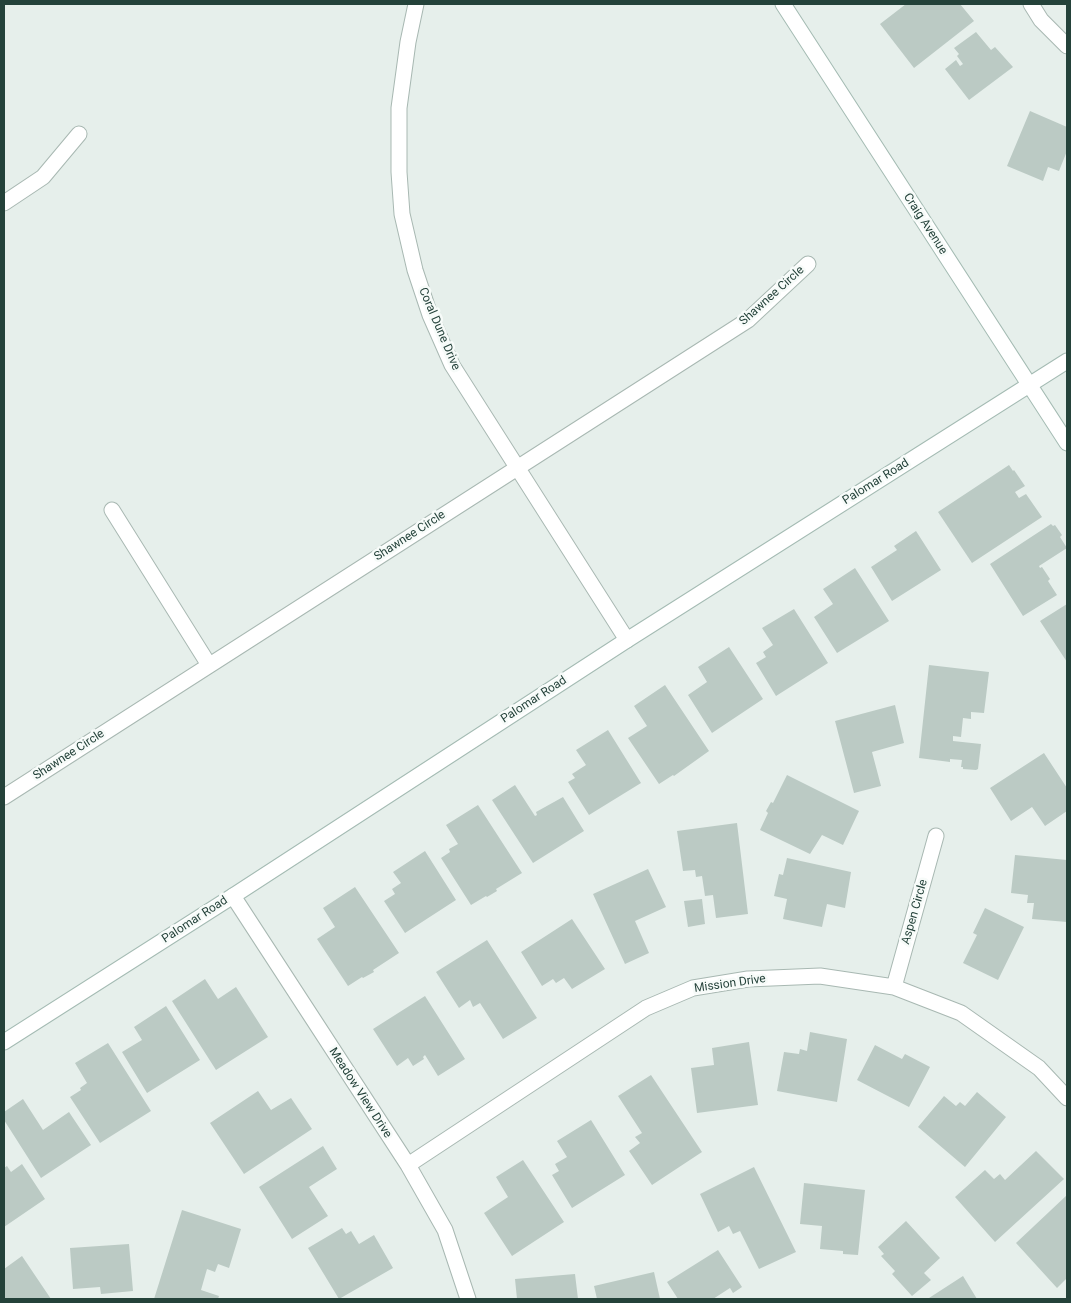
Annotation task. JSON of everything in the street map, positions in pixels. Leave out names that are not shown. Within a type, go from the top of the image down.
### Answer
[{"type":"street","name":"Coral Dune Drive","points":[[416,4],[398,108],[399,172],[402,214],[415,270],[430,316],[471,396],[627,640]]},
{"type":"street","name":"Craig Avenue","points":[[783,4],[1067,443]]},
{"type":"street","points":[[1031,4],[1041,20],[1067,46]]},
{"type":"street","points":[[4,203],[43,177],[79,134]]},
{"type":"street","name":"Shawnee Circle","points":[[4,797],[748,320],[808,264]]},
{"type":"street","name":"Palomar Road","points":[[4,1042],[627,640],[1067,361]]},
{"type":"street","points":[[112,510],[208,666]]},
{"type":"street","name":"Aspen Circle","points":[[894,987],[936,836]]},
{"type":"street","name":"Meadow View Drive","points":[[233,896],[408,1165],[445,1230],[468,1299]]},
{"type":"street","name":"Mission Drive","points":[[408,1165],[646,1008],[692,988],[748,979],[820,976],[894,987],[961,1013],[1039,1068],[1067,1098]]},
{"type":"building","points":[[906,4],[960,4],[974,21],[914,68],[880,24]]},
{"type":"building","points":[[976,32],[991,50],[995,47],[1013,67],[969,100],[945,69],[956,60],[960,66],[963,64],[954,48]]},
{"type":"building","points":[[1030,111],[1067,127],[1067,151],[1059,171],[1048,167],[1043,181],[1007,166]]},
{"type":"building","points":[[1009,465],[1025,486],[1015,492],[1019,498],[1026,494],[1042,517],[972,563],[938,512]]},
{"type":"building","points":[[1051,524],[1055,525],[1062,535],[1060,537],[1067,548],[1039,566],[1040,568],[1042,567],[1050,579],[1048,581],[1057,595],[1023,616],[990,564]]},
{"type":"building","points":[[916,531],[941,570],[892,601],[871,567],[897,550],[894,546]]},
{"type":"building","points":[[855,568],[889,621],[837,653],[814,617],[833,604],[823,589]]},
{"type":"building","points":[[1067,604],[1067,662],[1040,621]]},
{"type":"building","points":[[794,609],[828,663],[776,696],[756,663],[766,657],[763,652],[773,645],[762,628]]},
{"type":"building","points":[[729,647],[763,699],[712,733],[688,695],[707,682],[698,667]]},
{"type":"building","points":[[929,665],[989,672],[984,713],[971,712],[971,719],[963,718],[961,737],[953,736],[953,741],[981,744],[978,769],[976,770],[963,769],[961,767],[962,760],[950,759],[950,762],[919,758]]},
{"type":"building","points":[[665,685],[709,751],[674,776],[659,784],[628,738],[647,726],[634,706]]},
{"type":"building","points":[[895,705],[904,743],[872,752],[881,786],[854,793],[835,721]]},
{"type":"building","points":[[608,730],[641,783],[589,815],[568,782],[575,778],[572,774],[586,765],[576,750]]},
{"type":"building","points":[[1044,753],[1067,788],[1067,811],[1045,826],[1032,807],[1011,821],[990,788]]},
{"type":"building","points":[[787,775],[859,811],[843,845],[822,835],[810,854],[760,830],[768,813],[766,811],[771,802],[773,803]]},
{"type":"building","points":[[515,785],[535,816],[537,815],[536,812],[563,797],[584,831],[533,863],[492,800]]},
{"type":"building","points":[[478,805],[522,873],[496,889],[497,891],[471,905],[441,858],[450,852],[449,849],[458,844],[446,825]]},
{"type":"building","points":[[737,823],[748,914],[716,918],[713,895],[705,896],[702,876],[696,877],[695,870],[683,871],[677,831]]},
{"type":"building","points":[[425,851],[456,900],[405,933],[384,901],[395,894],[392,889],[401,883],[393,872]]},
{"type":"building","points":[[1015,855],[1067,860],[1067,922],[1032,919],[1034,903],[1027,903],[1028,895],[1011,893]]},
{"type":"building","points":[[787,858],[851,872],[845,908],[827,904],[822,927],[783,919],[787,899],[774,896],[779,874],[783,875]]},
{"type":"building","points":[[648,869],[666,907],[635,921],[649,953],[625,964],[593,894]]},
{"type":"building","points":[[355,887],[399,953],[373,970],[374,972],[348,986],[317,939],[335,927],[323,908]]},
{"type":"building","points":[[702,899],[705,924],[688,927],[684,901]]},
{"type":"building","points":[[985,908],[1024,927],[998,980],[963,963],[977,935],[973,933]]},
{"type":"building","points":[[572,919],[605,969],[572,989],[564,978],[556,983],[553,979],[542,986],[521,952]]},
{"type":"building","points":[[487,940],[537,1018],[503,1039],[480,1003],[473,1007],[470,1000],[459,1008],[436,972]]},
{"type":"building","points":[[205,979],[218,999],[236,987],[268,1037],[216,1070],[172,1001]]},
{"type":"building","points":[[425,996],[465,1059],[438,1076],[425,1055],[424,1059],[413,1066],[408,1058],[397,1066],[373,1029]]},
{"type":"building","points":[[166,1006],[200,1060],[147,1093],[122,1052],[142,1040],[134,1027]]},
{"type":"building","points":[[810,1032],[847,1039],[837,1102],[777,1091],[784,1052],[799,1054],[800,1049],[807,1051]]},
{"type":"building","points":[[749,1042],[758,1105],[697,1113],[691,1068],[714,1065],[712,1048]]},
{"type":"building","points":[[108,1043],[151,1111],[100,1143],[70,1097],[81,1090],[80,1088],[87,1083],[75,1063]]},
{"type":"building","points":[[875,1045],[902,1059],[905,1054],[930,1067],[909,1107],[857,1080]]},
{"type":"building","points":[[651,1075],[702,1152],[652,1185],[629,1151],[640,1143],[635,1137],[642,1133],[618,1096]]},
{"type":"building","points":[[258,1091],[271,1110],[291,1098],[312,1129],[244,1174],[210,1123]]},
{"type":"building","points":[[977,1092],[1006,1117],[965,1167],[918,1127],[944,1096],[956,1106],[960,1102],[965,1106]]},
{"type":"building","points":[[23,1099],[43,1130],[69,1112],[91,1145],[41,1178],[4,1120],[4,1112]]},
{"type":"building","points":[[591,1120],[625,1175],[572,1208],[552,1175],[559,1171],[555,1164],[567,1157],[557,1141]]},
{"type":"building","points":[[323,1146],[337,1169],[309,1187],[328,1216],[292,1239],[259,1187]]},
{"type":"building","points":[[1036,1151],[1064,1179],[995,1242],[955,1197],[985,1170],[994,1179],[1000,1174],[1005,1180]]},
{"type":"building","points":[[523,1160],[564,1222],[512,1256],[484,1213],[508,1197],[496,1177]]},
{"type":"building","points":[[22,1164],[45,1199],[4,1227],[4,1168],[7,1166],[11,1172]]},
{"type":"building","points":[[754,1167],[796,1252],[759,1269],[740,1231],[733,1234],[729,1226],[718,1232],[700,1194]]},
{"type":"building","points":[[804,1183],[865,1190],[858,1255],[843,1254],[843,1251],[820,1249],[822,1226],[800,1224]]},
{"type":"building","points":[[1067,1195],[1067,1278],[1057,1288],[1016,1243]]},
{"type":"building","points":[[182,1210],[241,1229],[229,1268],[218,1264],[215,1272],[207,1269],[201,1290],[219,1296],[218,1299],[154,1299]]},
{"type":"building","points":[[906,1221],[940,1258],[924,1273],[931,1280],[912,1296],[892,1274],[895,1271],[881,1256],[884,1254],[878,1247]]},
{"type":"building","points":[[342,1228],[346,1234],[351,1231],[359,1244],[374,1235],[393,1268],[339,1299],[308,1248]]},
{"type":"building","points":[[129,1244],[133,1291],[101,1294],[100,1287],[73,1289],[70,1248]]},
{"type":"building","points":[[718,1250],[742,1287],[733,1293],[730,1288],[713,1299],[678,1299],[667,1282]]},
{"type":"building","points":[[22,1256],[51,1299],[4,1299],[4,1269]]},
{"type":"building","points":[[654,1272],[660,1299],[597,1299],[594,1286]]},
{"type":"building","points":[[575,1274],[578,1299],[517,1299],[515,1279]]},
{"type":"building","points":[[963,1276],[977,1299],[929,1298]]}]
